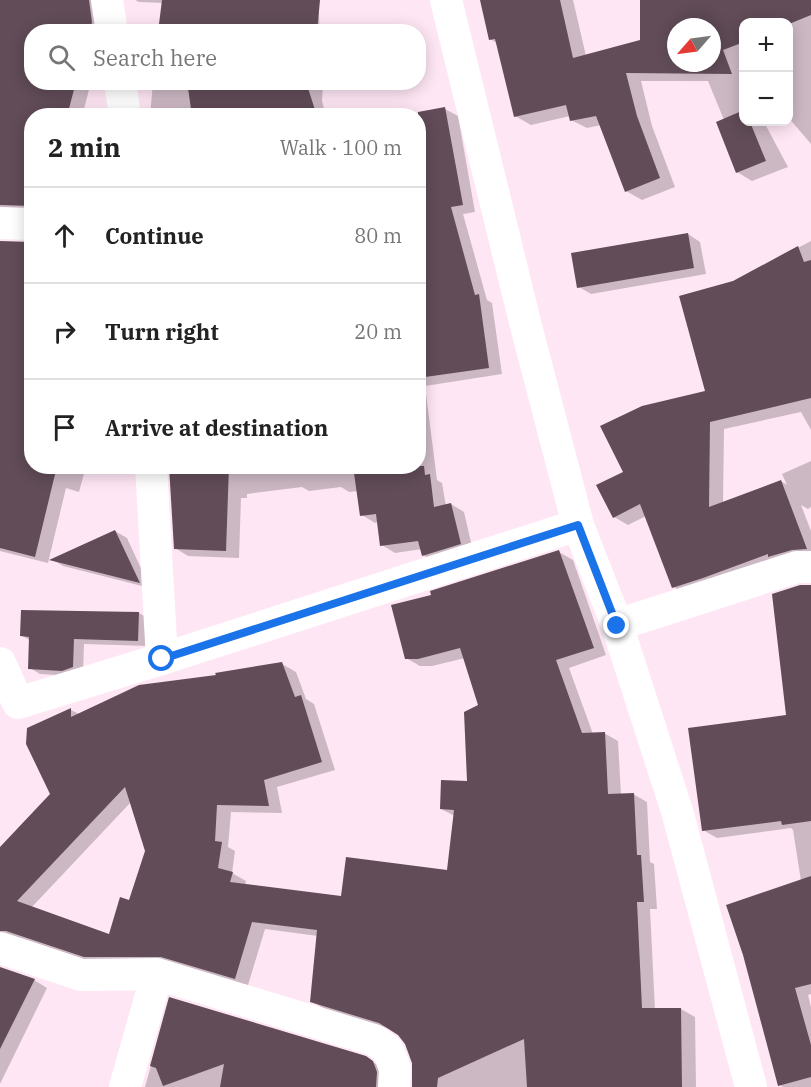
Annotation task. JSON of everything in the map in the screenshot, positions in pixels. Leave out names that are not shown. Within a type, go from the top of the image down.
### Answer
[{"type":"street","points":[[107,0],[111,24]]},
{"type":"street","points":[[446,0],[526,326],[578,525],[617,626],[677,811],[751,1087]]},
{"type":"street","points":[[121,90],[124,108]]},
{"type":"street","points":[[0,223],[24,224]]},
{"type":"street","points":[[151,474],[162,659]]},
{"type":"street","points":[[0,663],[9,708],[578,525]]},
{"type":"street","points":[[617,626],[797,567],[811,567]]},
{"type":"street","points":[[0,948],[81,975],[156,974],[374,1040],[388,1050],[395,1069],[394,1087]]},
{"type":"street","points":[[125,1087],[156,974]]},
{"type":"building","points":[[0,0],[89,0],[92,24],[24,24],[24,90],[74,90],[69,108],[24,108],[24,206],[0,205]]},
{"type":"building","points":[[162,0],[320,0],[318,24],[159,24]]},
{"type":"building","points":[[480,0],[560,0],[573,58],[640,40],[640,0],[811,0],[811,15],[793,22],[793,18],[739,18],[739,44],[723,50],[732,74],[626,73],[637,116],[660,178],[625,192],[596,116],[570,121],[566,105],[514,117],[495,39],[489,40]]},
{"type":"building","points":[[188,90],[309,90],[314,108],[191,108]]},
{"type":"building","points":[[445,107],[463,205],[451,207],[475,295],[479,294],[489,368],[426,377],[426,111]]},
{"type":"building","points":[[739,112],[739,126],[752,126],[766,161],[736,173],[716,122]]},
{"type":"building","points":[[688,233],[694,268],[577,288],[571,253]]},
{"type":"building","points":[[0,241],[24,242],[24,474],[55,474],[35,557],[0,548]]},
{"type":"building","points":[[798,246],[804,262],[811,260],[811,398],[710,422],[709,507],[781,480],[807,549],[792,550],[768,557],[768,554],[672,588],[640,504],[613,518],[596,485],[623,472],[600,426],[642,406],[705,391],[679,296],[733,281]]},
{"type":"building","points":[[169,474],[229,474],[226,551],[174,549]]},
{"type":"building","points":[[354,474],[430,474],[434,507],[451,503],[461,544],[422,556],[418,541],[380,546],[376,514],[360,516]]},
{"type":"building","points":[[115,530],[140,583],[49,560]]},
{"type":"building","points":[[559,550],[594,648],[556,660],[582,733],[605,732],[608,794],[634,793],[637,855],[641,855],[644,902],[637,902],[642,1008],[681,1008],[682,1087],[527,1087],[524,1039],[438,1078],[437,1087],[412,1087],[412,1063],[405,1044],[398,1035],[379,1023],[310,1002],[317,930],[252,922],[235,979],[161,957],[84,957],[0,931],[0,847],[50,794],[26,744],[27,728],[71,708],[71,717],[139,685],[216,675],[215,673],[282,662],[295,697],[301,695],[322,762],[264,780],[269,806],[217,805],[215,841],[222,842],[218,868],[233,872],[230,882],[341,896],[346,857],[447,870],[454,810],[440,809],[441,780],[467,781],[464,712],[478,705],[460,648],[418,659],[405,659],[391,605],[431,595],[430,591]],"holes":[[[125,787],[145,851],[129,900],[120,897],[109,934],[17,901]]]},
{"type":"building","points":[[800,585],[811,585],[811,821],[782,825],[781,821],[702,831],[688,728],[786,715],[772,594]]},
{"type":"building","points":[[21,610],[139,612],[138,641],[74,639],[73,667],[62,671],[28,669],[29,637],[20,636]]},
{"type":"building","points":[[811,876],[811,984],[795,988],[811,1045],[811,1077],[778,1086],[743,955],[726,905]]},
{"type":"building","points":[[0,967],[35,979],[0,1049]]},
{"type":"building","points":[[169,997],[366,1056],[373,1061],[377,1072],[376,1087],[220,1087],[224,1064],[163,1086],[156,1068],[150,1066]]},
{"type":"route","points":[[162,659],[578,525],[617,626]]}]
